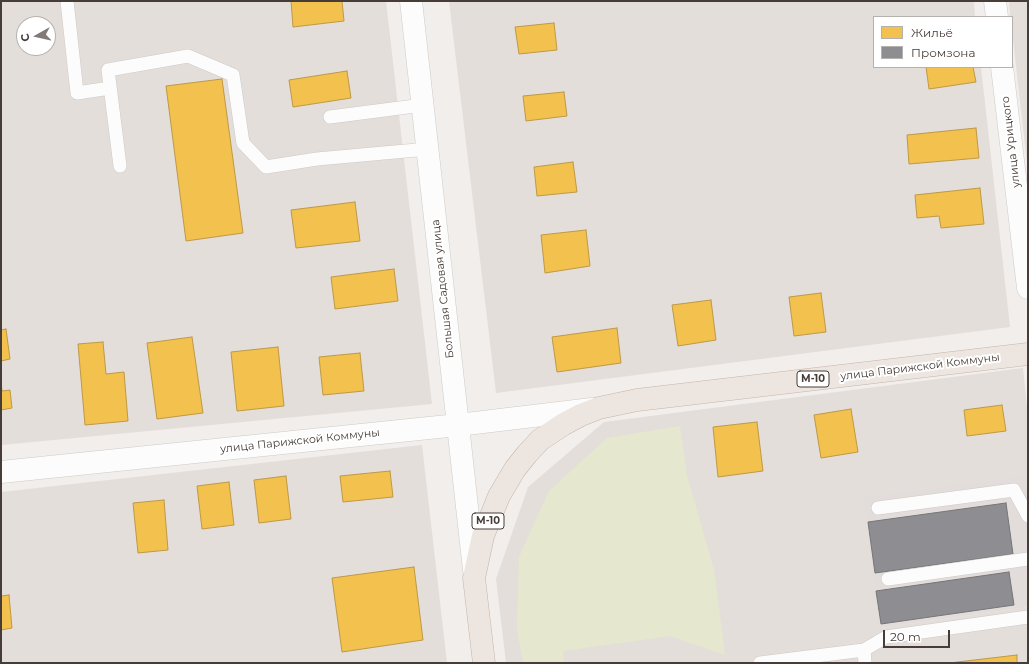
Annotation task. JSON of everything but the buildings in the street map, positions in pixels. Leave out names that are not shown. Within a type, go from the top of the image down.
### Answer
[{"type":"highway","name":"улица Парижской Коммуны","points":[[514,469],[533,447],[556,429],[581,415],[618,403],[1028,354]]},
{"type":"highway","name":"Большая Садовая улица","points":[[484,663],[474,578],[479,552],[490,516],[514,469]]},
{"type":"street","name":"Большая Садовая улица","points":[[411,1],[474,578]]},
{"type":"street","points":[[995,1],[996,16]]},
{"type":"street","name":"улица Урицкого","points":[[1002,68],[1028,288]]},
{"type":"street","name":"улица Парижской Коммуны","points":[[1,472],[458,425],[599,408]]},
{"type":"lane","points":[[67,1],[77,93],[110,88]]},
{"type":"lane","points":[[120,166],[108,70],[188,56],[233,75],[243,143],[266,167],[317,159],[428,149]]},
{"type":"lane","points":[[330,117],[423,105]]},
{"type":"lane","points":[[878,508],[1014,490],[1028,516]]},
{"type":"lane","points":[[888,579],[1028,559]]},
{"type":"lane","points":[[760,663],[864,650],[886,638],[1028,617]]},
{"type":"lane","points":[[864,650],[865,663]]},
{"type":"shaded area","points":[[1,1],[386,1],[432,404],[1,445]]},
{"type":"shaded area","points":[[449,1],[974,1],[975,16],[873,16],[873,68],[981,68],[1010,327],[496,393]]},
{"type":"shaded area","points":[[1009,1],[1028,1],[1028,172],[1013,40],[1013,16],[1010,16]]},
{"type":"shaded area","points":[[1023,368],[1028,417],[1028,484],[1027,476],[880,628],[1028,607],[1028,663],[506,663],[496,579],[528,487],[604,422]]},
{"type":"shaded area","points":[[422,445],[447,663],[1,663],[1,492]]},
{"type":"shaded area","points":[[1027,476],[1028,607],[880,628],[863,498]]},
{"type":"green space","points":[[680,426],[687,476],[714,570],[725,655],[670,636],[563,651],[564,663],[523,663],[517,629],[519,557],[549,491],[607,438]]}]
